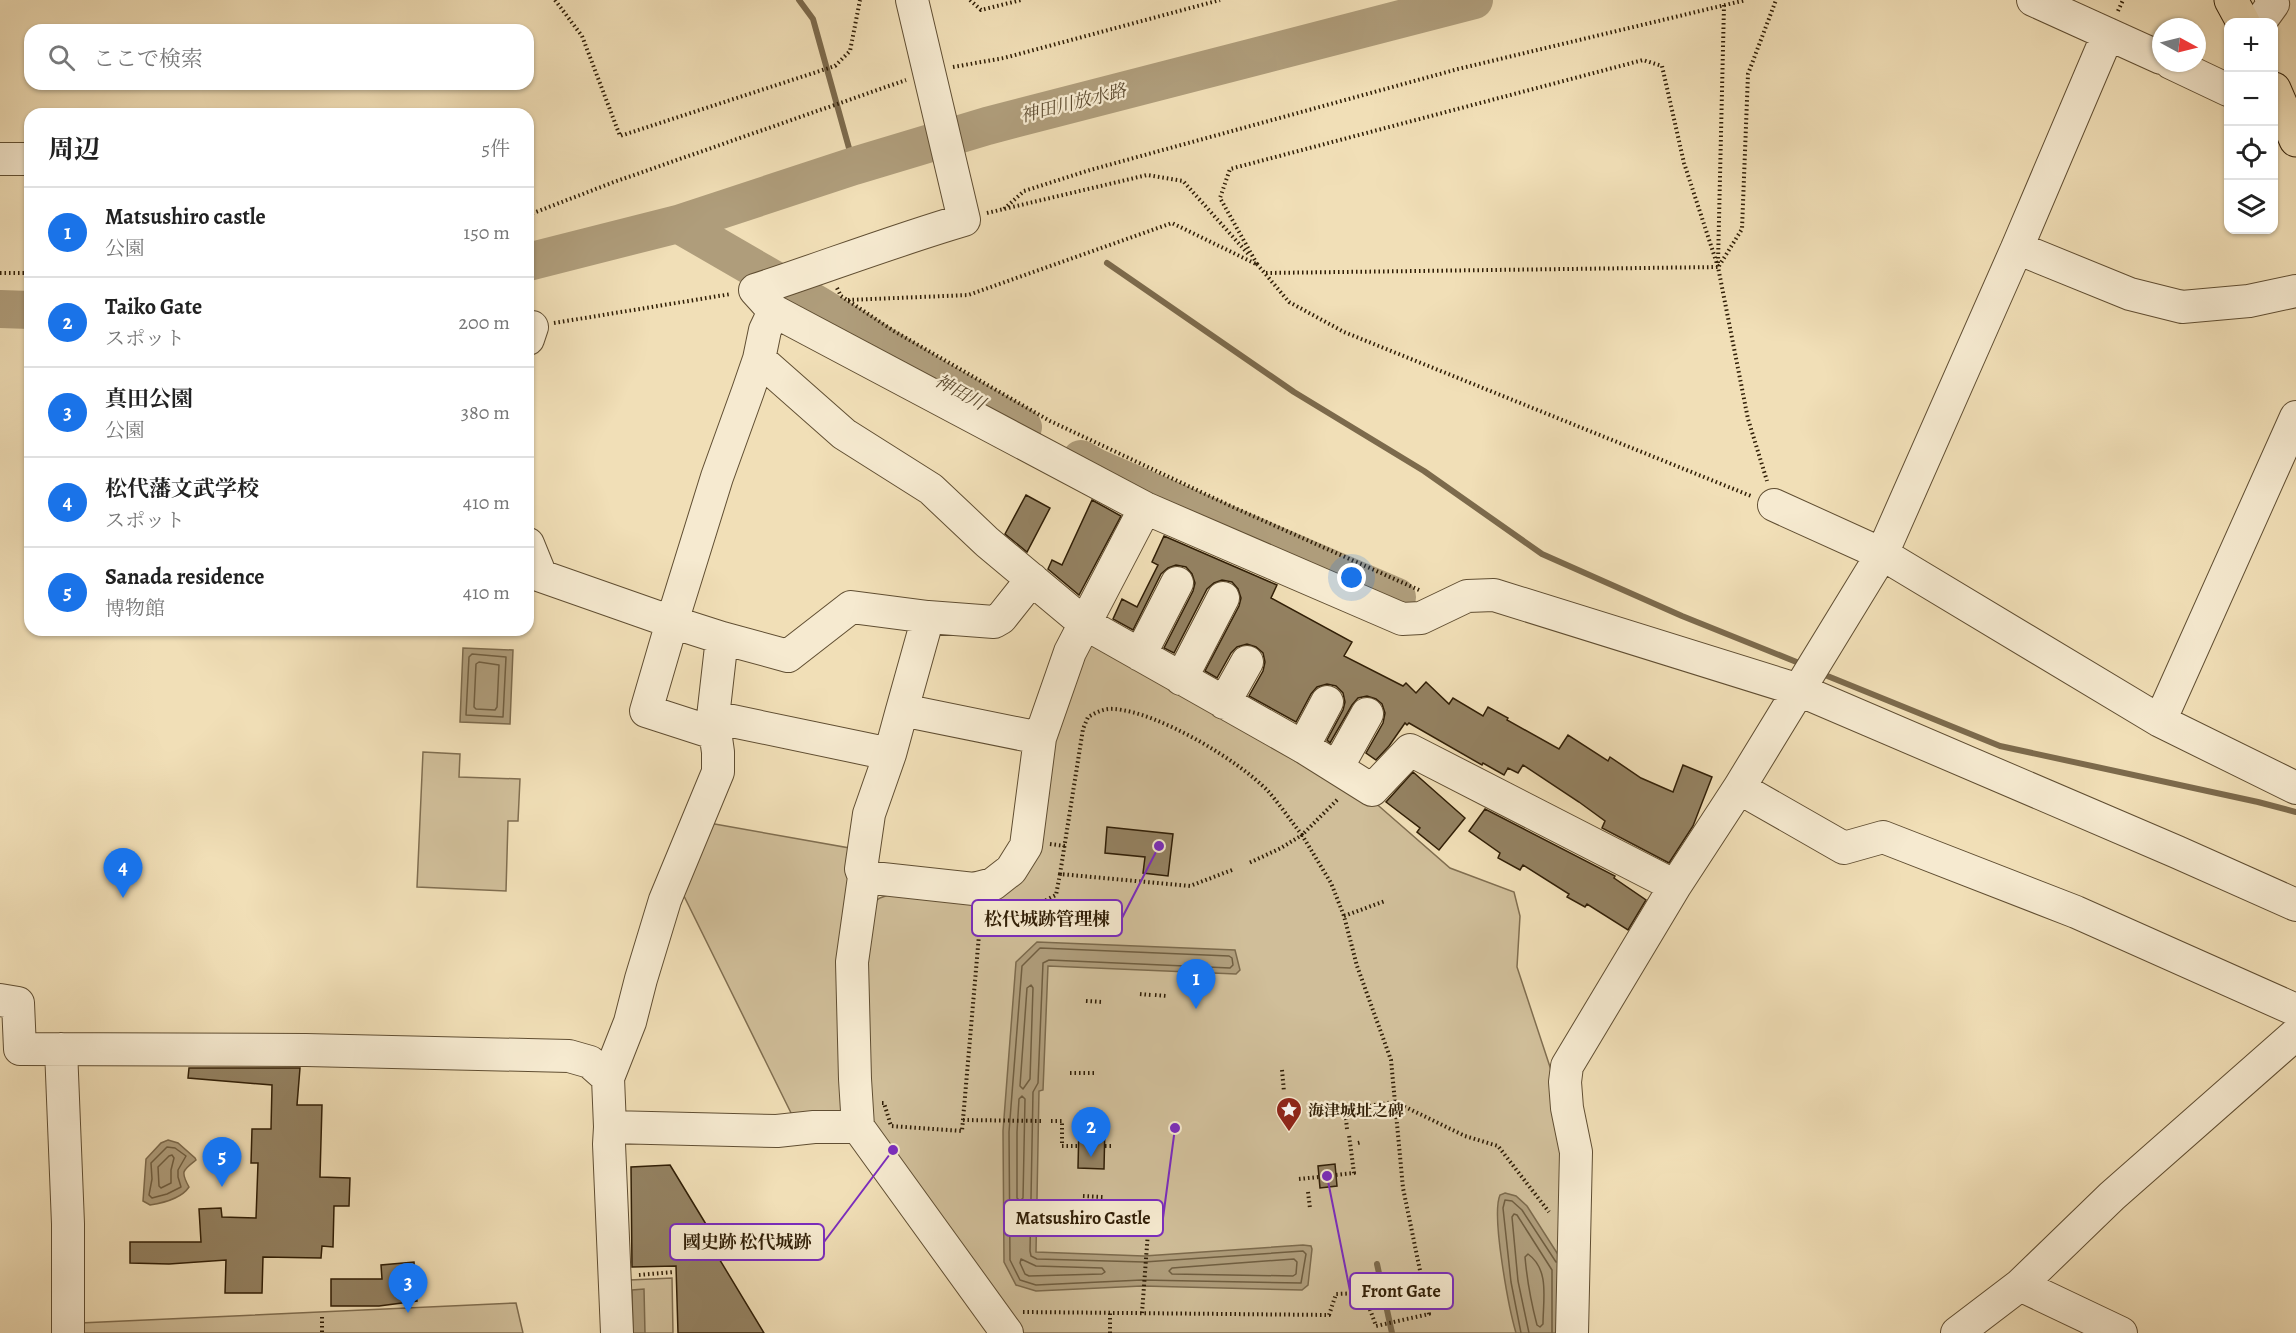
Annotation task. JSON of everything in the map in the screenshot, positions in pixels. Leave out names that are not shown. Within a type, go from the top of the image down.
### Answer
[{"type":"highway","points":[[2231,0],[2241,18]]},
{"type":"highway","points":[[2278,98],[2296,140]]},
{"type":"street","points":[[764,300],[827,267],[889,243],[962,209],[912,0]]},
{"type":"street","points":[[2033,0],[2152,54]]},
{"type":"street","points":[[2263,18],[2273,4],[2271,0]]},
{"type":"street","points":[[1572,1333],[1576,1152],[1567,1108],[1565,1082],[1567,1066],[1675,886],[1739,788],[1882,554],[2017,248],[2108,34]]},
{"type":"street","points":[[2190,72],[2224,88]]},
{"type":"street","points":[[0,159],[24,159]]},
{"type":"street","points":[[2017,248],[2130,294],[2182,307],[2249,301],[2296,291]]},
{"type":"street","points":[[764,300],[765,330],[759,359],[717,477],[646,711],[714,725],[890,754]]},
{"type":"street","points":[[764,300],[1145,508],[1402,619],[1421,618],[1467,596],[1494,595],[1799,690],[2296,905]]},
{"type":"street","points":[[759,359],[844,434],[931,489],[987,542],[1084,622],[1224,704],[1303,747],[1372,790],[1410,750],[1675,886]]},
{"type":"street","points":[[2160,721],[2296,417]]},
{"type":"street","points":[[1774,505],[1882,554],[2160,721],[2296,788]]},
{"type":"street","points":[[864,877],[974,889],[993,884],[1011,870],[1026,846],[1040,738],[1070,652],[1145,508]]},
{"type":"street","points":[[534,558],[541,576],[672,622],[788,656],[851,607],[928,617],[994,622],[1001,618],[1032,579]]},
{"type":"street","points":[[1140,655],[1177,583]]},
{"type":"street","points":[[1181,679],[1223,598]]},
{"type":"street","points":[[928,617],[890,754],[869,814],[861,869],[864,877],[852,962],[857,1114],[1002,1326]]},
{"type":"street","points":[[617,1333],[608,1078],[630,1022],[665,900],[718,772],[714,725],[722,638]]},
{"type":"street","points":[[1224,704],[1247,662]]},
{"type":"street","points":[[1303,747],[1327,702]]},
{"type":"street","points":[[902,711],[1040,738]]},
{"type":"street","points":[[1347,774],[1367,714]]},
{"type":"street","points":[[1739,788],[1844,848],[1883,837],[2076,912],[2296,1010]]},
{"type":"street","points":[[0,1000],[18,1003],[20,1049],[306,1050],[569,1056],[590,1062],[608,1078]]},
{"type":"street","points":[[1958,1333],[2020,1285],[2112,1196],[2296,1034]]},
{"type":"street","points":[[61,1049],[68,1224],[68,1333]]},
{"type":"street","points":[[610,1127],[777,1131],[814,1127],[857,1114]]},
{"type":"street","points":[[2020,1285],[2121,1333]]},
{"type":"path","points":[[555,0],[582,36],[620,136],[835,66],[850,51],[860,0]]},
{"type":"path","points":[[970,0],[981,10],[1021,0]]},
{"type":"path","points":[[534,213],[614,182],[929,76],[1220,0]]},
{"type":"path","points":[[1003,209],[1024,191],[1090,170],[1458,69],[1746,0]]},
{"type":"path","points":[[1718,267],[1742,229],[1748,74],[1776,0]]},
{"type":"path","points":[[1718,267],[1724,5]]},
{"type":"path","points":[[1257,264],[1220,198],[1230,169],[1643,60],[1662,66],[1684,163],[1718,267],[1748,419],[1774,505]]},
{"type":"path","points":[[962,209],[1003,209],[1147,175],[1183,181],[1289,302],[1344,332],[1774,505]]},
{"type":"path","points":[[848,300],[968,295],[1172,223],[1257,264]]},
{"type":"path","points":[[827,267],[841,296],[894,331],[1050,421],[1243,512],[1450,604]]},
{"type":"path","points":[[1265,273],[1718,267]]},
{"type":"path","points":[[0,273],[24,273]]},
{"type":"path","points":[[534,332],[764,300]]},
{"type":"path","points":[[857,1114],[884,1103],[891,1126],[962,1131],[978,935],[1056,895],[1083,729],[1088,717],[1102,710],[1115,709],[1141,716],[1185,733],[1235,763],[1267,791],[1302,835],[1331,883],[1344,916],[1357,966],[1391,1060],[1403,1188],[1429,1314],[1377,1326],[1364,1293],[1336,1293],[1329,1314],[1015,1312],[1002,1326]]},
{"type":"path","points":[[1249,863],[1271,854],[1302,835],[1347,774]]},
{"type":"path","points":[[1060,874],[1190,886],[1232,870]]},
{"type":"path","points":[[1344,916],[1385,902]]},
{"type":"path","points":[[1140,994],[1167,996]]},
{"type":"path","points":[[1086,1001],[1103,1002]]},
{"type":"path","points":[[1282,1070],[1284,1092]]},
{"type":"path","points":[[1070,1073],[1096,1073]]},
{"type":"path","points":[[1347,1129],[1345,1109],[1395,1102],[1465,1136],[1498,1146],[1575,1245]]},
{"type":"path","points":[[963,1120],[1042,1121]]},
{"type":"path","points":[[1051,1121],[1062,1121],[1062,1146],[1078,1146]]},
{"type":"path","points":[[1336,1175],[1354,1173],[1348,1135]]},
{"type":"path","points":[[1105,1146],[1114,1146]]},
{"type":"path","points":[[1299,1179],[1319,1177]]},
{"type":"path","points":[[1308,1192],[1310,1208]]},
{"type":"path","points":[[1083,1197],[1103,1197]]},
{"type":"path","points":[[1142,1313],[1150,1205]]},
{"type":"path","points":[[614,1277],[674,1272]]},
{"type":"path","points":[[1110,1312],[1110,1333]]},
{"type":"path","points":[[322,1317],[322,1333]]},
{"type":"shaded area","points":[[1085,632],[1372,800],[1450,868],[1514,892],[1520,916],[1517,967],[1555,1082],[1567,1154],[1565,1333],[1014,1333],[865,1125],[866,908],[880,898],[899,891],[993,894]]},
{"type":"shaded area","points":[[423,752],[460,754],[459,777],[520,779],[518,821],[508,821],[506,891],[417,887]]},
{"type":"shaded area","points":[[709,823],[855,849],[849,1120],[795,1121],[681,890]]},
{"type":"shaded area","points":[[672,1278],[673,1333],[631,1333],[630,1280]]},
{"type":"shaded area","points":[[516,1303],[523,1333],[80,1333],[80,1323]]},
{"type":"water","points":[[463,648],[513,650],[510,724],[460,722]]},
{"type":"water","points":[[1037,942],[1235,950],[1240,970],[1236,974],[1048,966],[1043,1090],[1039,1091],[1036,1252],[1144,1256],[1311,1246],[1308,1285],[1302,1290],[1142,1286],[1036,1291],[1016,1285],[1004,1262],[1003,1131],[1016,962]]},
{"type":"water","points":[[168,1140],[178,1143],[196,1160],[184,1171],[189,1187],[177,1197],[150,1205],[143,1201],[146,1159],[161,1143]]},
{"type":"water","points":[[1505,1193],[1516,1196],[1527,1206],[1566,1267],[1565,1333],[1516,1333],[1505,1284],[1499,1241],[1498,1206],[1500,1195]]},
{"type":"water","points":[[644,1289],[645,1333],[633,1333],[632,1290]]},
{"type":"building","points":[[1026,495],[1050,508],[1027,552],[1005,534]]},
{"type":"building","points":[[1092,500],[1121,516],[1079,595],[1048,569],[1052,560],[1062,565]]},
{"type":"building","points":[[1164,536],[1277,585],[1271,598],[1352,642],[1344,656],[1403,686],[1406,683],[1416,693],[1426,682],[1449,704],[1453,698],[1483,716],[1488,707],[1559,749],[1568,735],[1608,761],[1610,757],[1641,778],[1673,792],[1683,765],[1712,777],[1693,826],[1669,863],[1602,828],[1605,821],[1523,765],[1518,773],[1508,768],[1504,775],[1409,723],[1407,725],[1405,723],[1376,760],[1366,753],[1383,723],[1385,713],[1382,704],[1367,696],[1358,698],[1352,705],[1330,743],[1327,740],[1345,702],[1343,693],[1336,686],[1327,684],[1317,687],[1296,722],[1249,696],[1263,671],[1265,662],[1263,653],[1256,647],[1247,644],[1237,647],[1217,678],[1205,671],[1239,606],[1241,598],[1232,582],[1222,580],[1207,589],[1174,653],[1164,648],[1195,583],[1186,567],[1176,565],[1161,574],[1133,630],[1113,619],[1122,599],[1137,607],[1158,565],[1152,562]]},
{"type":"building","points":[[1413,772],[1465,818],[1439,850],[1417,832],[1420,828],[1386,802]]},
{"type":"building","points":[[1485,809],[1615,876],[1614,878],[1646,900],[1628,930],[1587,904],[1585,907],[1567,897],[1569,894],[1523,865],[1520,870],[1498,858],[1500,853],[1469,831]]},
{"type":"building","points":[[1107,827],[1173,834],[1168,876],[1143,873],[1145,857],[1105,853]]},
{"type":"building","points":[[189,1068],[300,1068],[297,1105],[322,1105],[320,1177],[350,1178],[349,1206],[334,1206],[333,1247],[322,1246],[321,1258],[263,1257],[262,1293],[225,1293],[226,1260],[169,1264],[130,1263],[130,1242],[201,1242],[199,1209],[221,1208],[222,1217],[256,1218],[258,1163],[251,1163],[252,1129],[271,1129],[272,1085],[188,1078]]},
{"type":"building","points":[[1079,1124],[1105,1124],[1104,1169],[1078,1168]]},
{"type":"building","points":[[1335,1164],[1337,1186],[1320,1188],[1318,1166]]},
{"type":"building","points":[[670,1165],[715,1239],[709,1242],[764,1333],[678,1333],[676,1266],[632,1267],[631,1167]]},
{"type":"building","points":[[414,1262],[417,1301],[379,1306],[331,1306],[331,1279],[382,1279],[381,1265]]},
{"type":"waterway","points":[[799,0],[813,19],[854,166]]},
{"type":"waterway","name":"神田川放水路","points":[[534,260],[678,224],[854,166],[987,126],[1474,0]]},
{"type":"waterway","points":[[987,126],[1001,138]]},
{"type":"waterway","name":"神田川","points":[[678,224],[1023,427]]},
{"type":"waterway","points":[[1107,263],[1294,392],[1424,471],[1542,554],[1682,616],[1799,663]]},
{"type":"waterway","name":"神田川","points":[[0,309],[24,310]]},
{"type":"waterway","name":"神田川","points":[[1081,459],[1097,468],[1397,597]]},
{"type":"waterway","points":[[1825,675],[2000,746],[2296,812]]},
{"type":"waterway","points":[[1377,1264],[1392,1333]]},
{"type":"place","name":"松代城跡管理棟","points":[[1159,846]]},
{"type":"place","name":"松代藩文武学校","points":[[123,898]]},
{"type":"place","name":"Matsushiro castle","points":[[1196,1009]]},
{"type":"place","name":"Matsushiro Castle","points":[[1175,1128]]},
{"type":"place","name":"海津城址之碑","points":[[1289,1133]]},
{"type":"place","name":"國史跡 松代城跡","points":[[893,1150]]},
{"type":"place","name":"Taiko Gate","points":[[1091,1157]]},
{"type":"place","name":"Front Gate","points":[[1327,1176]]},
{"type":"place","name":"Sanada residence","points":[[222,1187]]},
{"type":"place","name":"真田公園","points":[[408,1313]]}]
